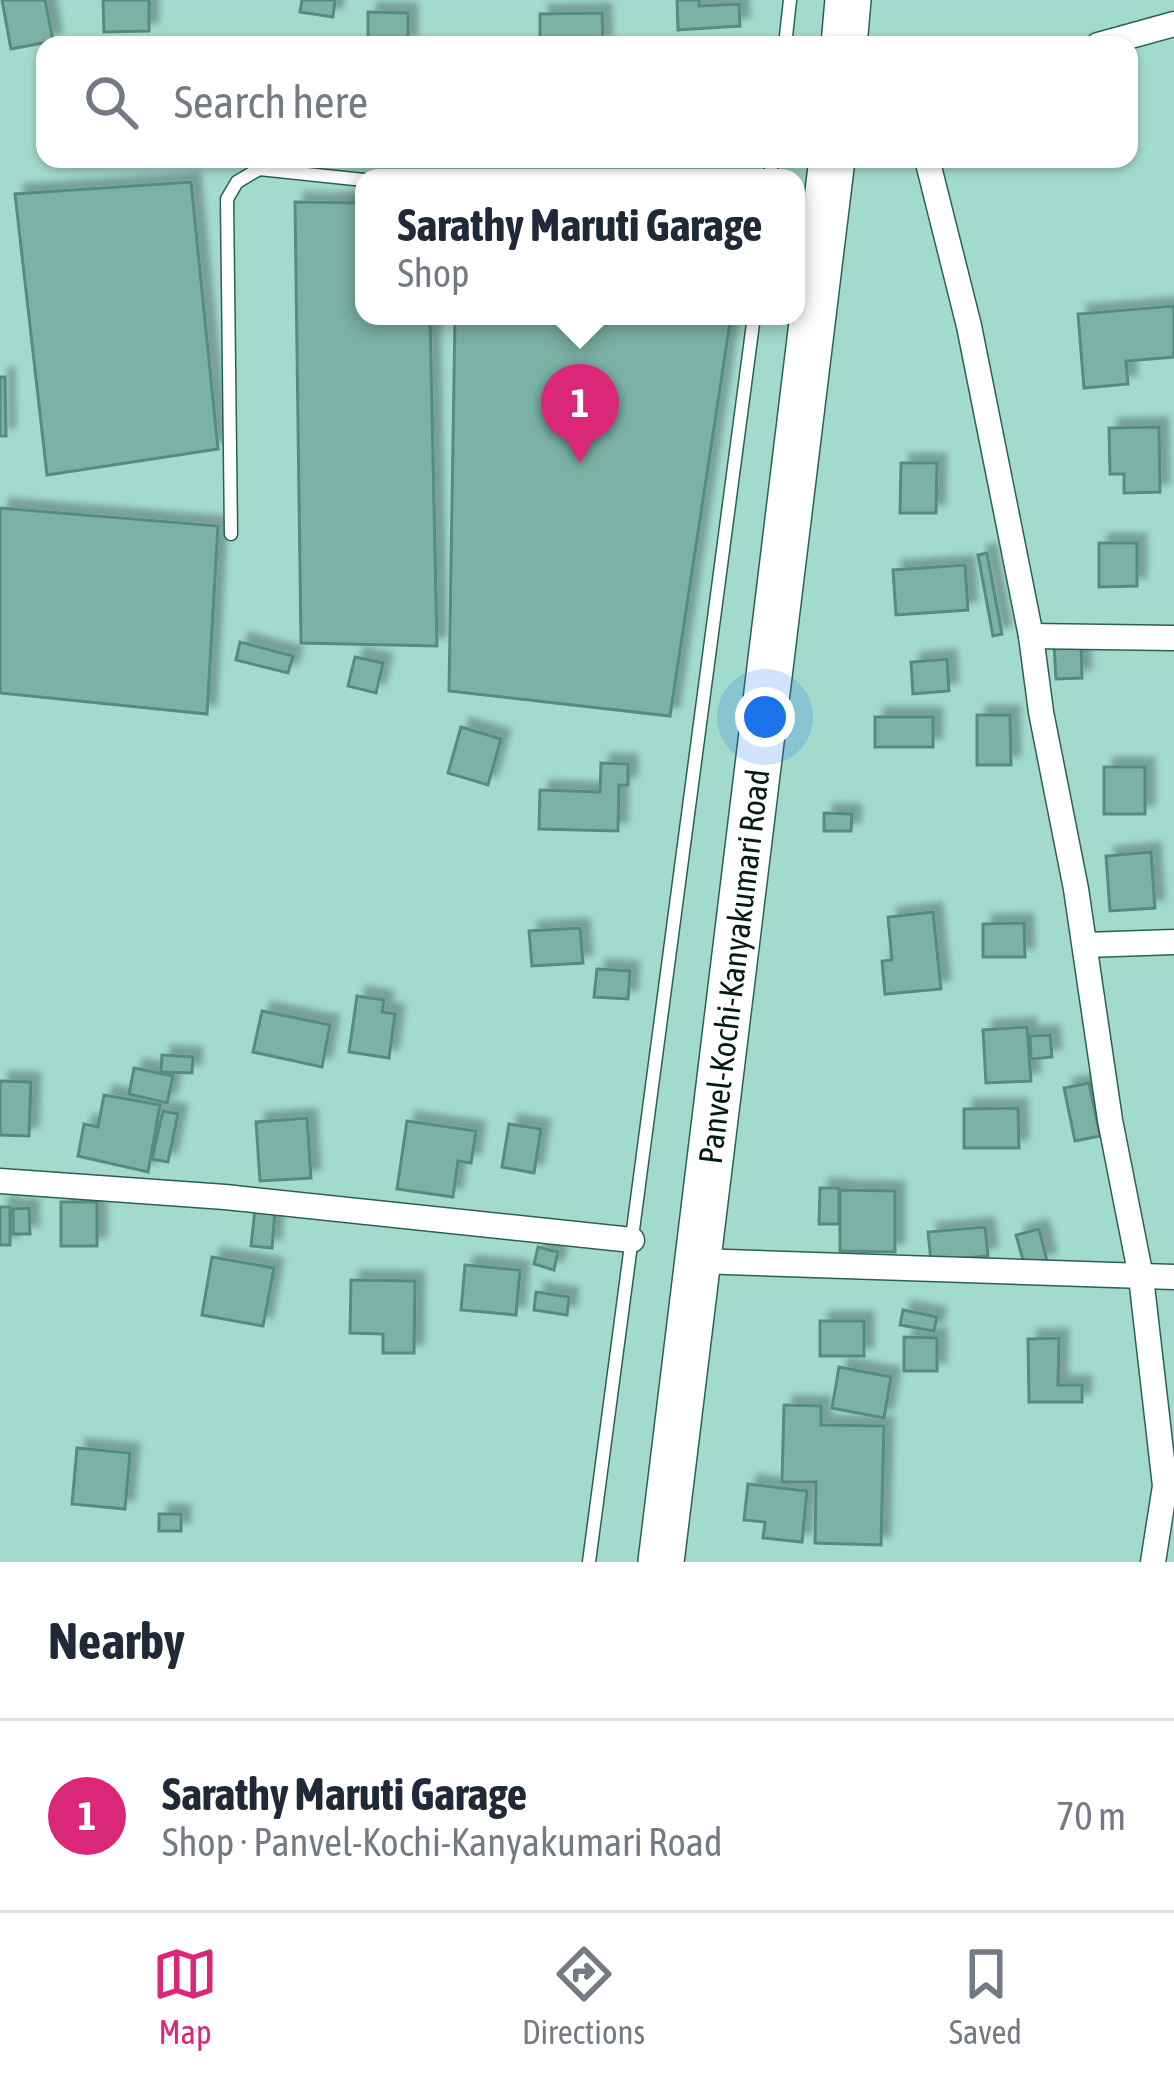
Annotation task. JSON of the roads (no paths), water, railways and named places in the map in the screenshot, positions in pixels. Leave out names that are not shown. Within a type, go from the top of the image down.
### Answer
[{"type":"highway","points":[[845,36],[848,0]]},
{"type":"highway","name":"Panvel-Kochi-Kanyakumari Road","points":[[661,1562],[831,168]]},
{"type":"street","points":[[1131,36],[1174,24]]},
{"type":"street","points":[[929,168],[969,326],[1031,636],[1141,1277],[1165,1486],[1153,1562]]},
{"type":"street","points":[[1031,636],[1174,638]]},
{"type":"street","points":[[1084,945],[1174,942]]},
{"type":"street","points":[[0,1181],[225,1197],[632,1240]]},
{"type":"street","points":[[697,1261],[1174,1277]]},
{"type":"lane","points":[[786,36],[790,0]]},
{"type":"lane","points":[[231,534],[227,199],[237,182],[259,169],[355,179]]},
{"type":"lane","points":[[590,1562],[753,325]]},
{"type":"place","name":"Sarathy Maruti Garage","points":[[580,463]]}]
